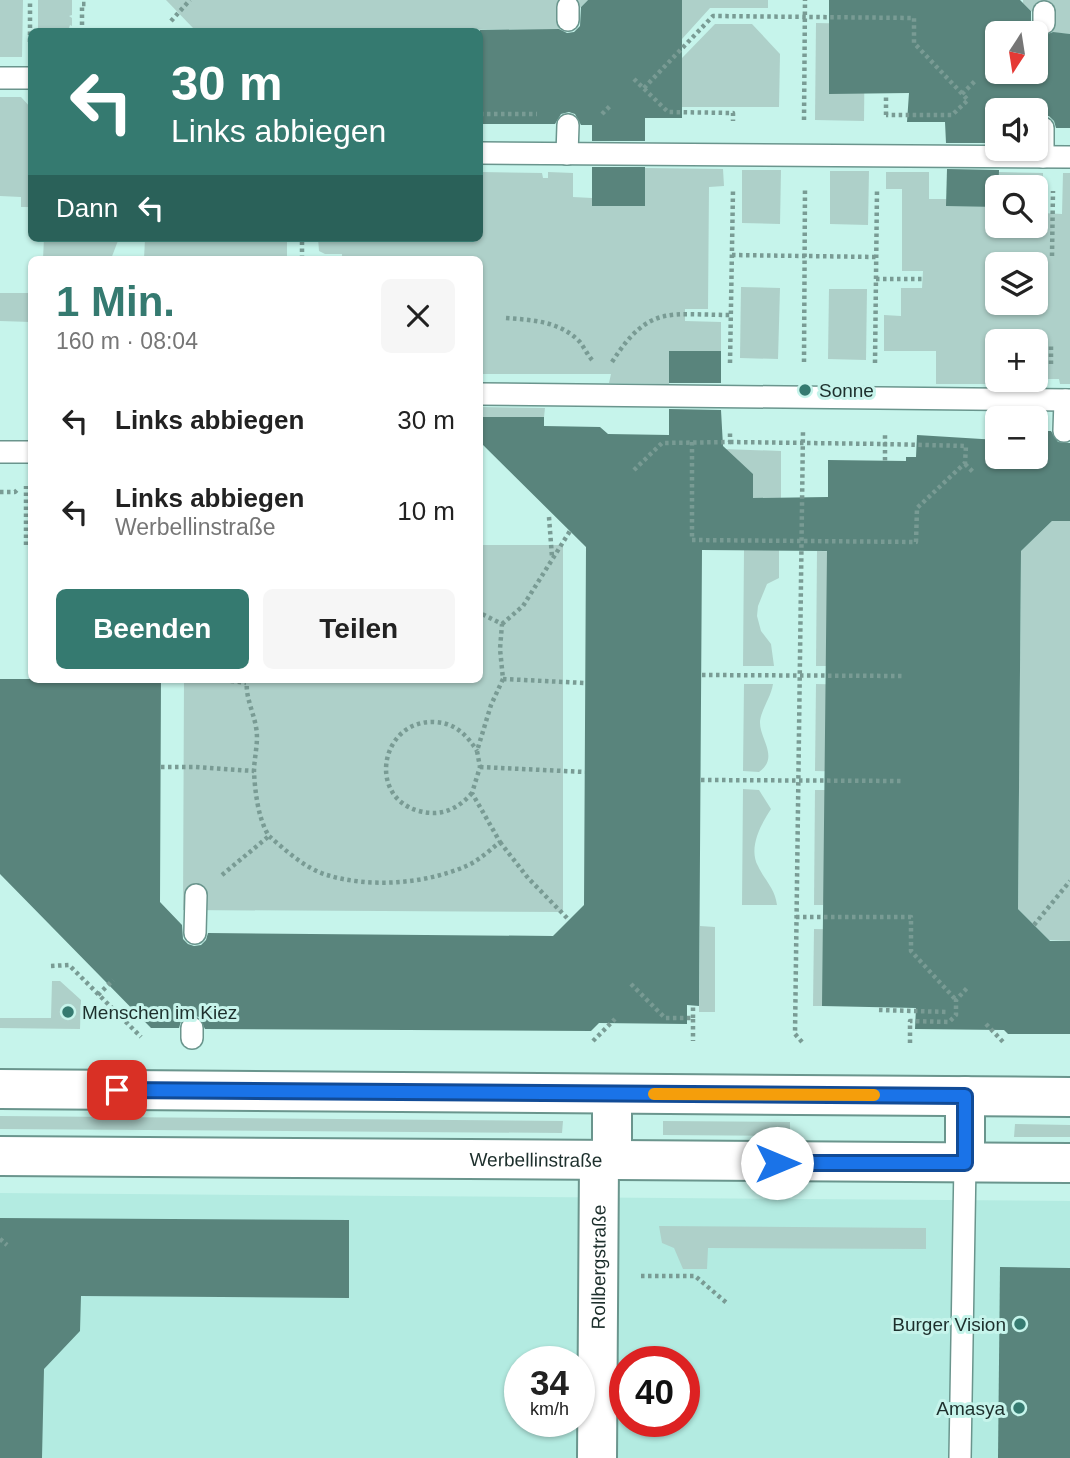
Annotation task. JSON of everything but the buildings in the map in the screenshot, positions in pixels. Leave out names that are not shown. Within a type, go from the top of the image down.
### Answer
[{"type":"street","points":[[0,1089],[1070,1097]]},
{"type":"street","name":"Rollbergstraße","points":[[597,1458],[598,1275],[612,1094]]},
{"type":"street","points":[[965,1096],[965,1163]]},
{"type":"street","name":"Werbellinstraße","points":[[0,1156],[1070,1163]]},
{"type":"lane","points":[[0,78],[28,78]]},
{"type":"lane","points":[[567,154],[568,125]]},
{"type":"lane","points":[[483,153],[985,157]]},
{"type":"lane","points":[[1048,157],[1070,157]]},
{"type":"lane","points":[[483,394],[1067,400],[1064,431]]},
{"type":"lane","points":[[0,452],[28,452]]},
{"type":"lane","points":[[195,933],[196,895]]},
{"type":"lane","points":[[960,1458],[965,1163]]},
{"type":"path","points":[[30,0],[30,28]]},
{"type":"path","points":[[171,21],[190,0]]},
{"type":"path","points":[[804,107],[805,0]]},
{"type":"path","points":[[82,28],[82,4],[87,4]]},
{"type":"path","points":[[644,88],[713,16],[914,18],[914,43],[968,100],[952,115],[886,115]]},
{"type":"path","points":[[634,79],[668,112],[724,112]]},
{"type":"path","points":[[962,93],[975,80]]},
{"type":"path","points":[[601,115],[611,105]]},
{"type":"path","points":[[731,336],[733,187]]},
{"type":"path","points":[[804,337],[805,188]]},
{"type":"path","points":[[876,338],[877,189]]},
{"type":"path","points":[[1052,213],[1052,256]]},
{"type":"path","points":[[732,255],[876,257]]},
{"type":"path","points":[[876,279],[922,279]]},
{"type":"path","points":[[597,395],[607,370],[631,334],[651,319],[663,316],[731,315]]},
{"type":"path","points":[[506,318],[538,320],[552,324],[580,342],[595,364],[607,370]]},
{"type":"path","points":[[692,442],[692,540],[916,541],[917,508],[965,463]]},
{"type":"path","points":[[634,470],[662,443],[723,442]]},
{"type":"path","points":[[730,442],[885,444],[885,461]]},
{"type":"path","points":[[917,444],[965,446],[965,463],[974,473]]},
{"type":"path","points":[[802,1042],[795,1034],[803,461]]},
{"type":"path","points":[[26,481],[26,545]]},
{"type":"path","points":[[549,517],[552,557]]},
{"type":"path","points":[[477,751],[491,705],[503,679],[500,649],[502,624],[523,606],[570,531]]},
{"type":"path","points":[[483,614],[502,624]]},
{"type":"path","points":[[702,675],[904,676]]},
{"type":"path","points":[[503,679],[585,683]]},
{"type":"path","points":[[247,683],[248,703],[256,727],[254,771],[263,827],[269,836],[324,874],[362,881],[393,882],[434,876],[466,866],[500,842]]},
{"type":"path","points":[[442,723],[457,728],[469,738],[477,751],[480,767],[472,793],[453,810],[438,813],[411,809],[393,794],[387,781],[386,768],[394,741],[414,724],[442,723]]},
{"type":"path","points":[[161,767],[254,771]]},
{"type":"path","points":[[480,767],[584,772]]},
{"type":"path","points":[[701,780],[902,781]]},
{"type":"path","points":[[472,793],[500,842],[522,872],[569,920]]},
{"type":"path","points":[[1034,925],[1070,881]]},
{"type":"path","points":[[796,917],[911,917],[911,951],[956,1000],[956,1015],[949,1022],[910,1021],[910,1043]]},
{"type":"path","points":[[51,966],[68,965],[141,1037]]},
{"type":"path","points":[[98,995],[113,980]]},
{"type":"path","points":[[631,984],[665,1018],[693,1018]]},
{"type":"path","points":[[956,1000],[968,987]]},
{"type":"path","points":[[693,1006],[693,1041]]},
{"type":"path","points":[[879,1010],[949,1012]]},
{"type":"path","points":[[593,1041],[615,1019]]},
{"type":"path","points":[[986,1024],[1005,1044]]},
{"type":"path","points":[[0,1239],[7,1245]]},
{"type":"path","points":[[598,1275],[695,1276],[728,1304]]},
{"type":"shaded area","points":[[0,0],[23,0],[22,57],[0,57]]},
{"type":"shaded area","points":[[38,0],[72,0],[72,15],[69,16],[72,18],[72,26],[38,28]]},
{"type":"shaded area","points":[[166,0],[588,0],[558,30],[193,28]]},
{"type":"shaded area","points":[[682,0],[768,0],[768,8],[710,8],[682,39]]},
{"type":"shaded area","points":[[1023,0],[1070,0],[1070,34],[1054,33],[1048,27],[1048,21],[1042,21]]},
{"type":"shaded area","points":[[816,23],[865,24],[864,121],[815,120]]},
{"type":"shaded area","points":[[715,24],[752,24],[780,54],[779,107],[682,107],[682,58]]},
{"type":"shaded area","points":[[0,97],[21,97],[28,105],[28,207],[21,207],[21,197],[0,196]]},
{"type":"shaded area","points":[[645,168],[723,169],[724,186],[709,187],[708,309],[685,309],[685,321],[721,322],[721,351],[669,351],[669,384],[609,383],[611,374],[483,374],[483,256],[342,256],[319,251],[318,242],[483,242],[483,172],[542,173],[543,178],[548,178],[548,172],[573,173],[573,197],[592,198],[592,206]]},
{"type":"shaded area","points":[[742,170],[781,170],[780,224],[742,223]]},
{"type":"shaded area","points":[[830,171],[869,171],[868,225],[830,224]]},
{"type":"shaded area","points":[[886,172],[929,172],[929,199],[985,205],[985,238],[1048,238],[1048,213],[1062,214],[1063,173],[1070,173],[1070,384],[1060,384],[1059,379],[1048,379],[1048,329],[985,329],[985,384],[936,384],[936,351],[884,351],[884,315],[901,316],[901,288],[922,288],[923,271],[902,271],[902,189],[886,189]]},
{"type":"shaded area","points":[[999,172],[1043,175],[999,175]]},
{"type":"shaded area","points":[[44,242],[117,242],[112,256],[43,256]]},
{"type":"shaded area","points":[[145,242],[287,242],[287,256],[144,256]]},
{"type":"shaded area","points":[[741,287],[780,288],[778,359],[740,358]]},
{"type":"shaded area","points":[[829,289],[867,289],[866,360],[828,359]]},
{"type":"shaded area","points":[[0,293],[28,293],[28,322],[0,321]]},
{"type":"shaded area","points":[[483,407],[545,408],[544,417],[483,417]]},
{"type":"shaded area","points":[[723,449],[781,451],[781,530],[703,530]]},
{"type":"shaded area","points":[[1052,521],[1070,521],[1070,941],[1049,940],[1018,909],[1021,551]]},
{"type":"shaded area","points":[[483,545],[563,545],[563,912],[183,910],[184,683],[483,683]]},
{"type":"shaded area","points":[[744,550],[779,550],[779,578],[767,584],[757,616],[761,631],[771,644],[774,666],[743,666]]},
{"type":"shaded area","points":[[817,551],[863,552],[862,666],[816,666]]},
{"type":"shaded area","points":[[744,684],[773,684],[760,721],[768,760],[759,772],[743,771]]},
{"type":"shaded area","points":[[816,684],[861,685],[860,772],[815,771]]},
{"type":"shaded area","points":[[743,789],[759,790],[771,809],[760,829],[754,852],[777,905],[742,905]]},
{"type":"shaded area","points":[[815,790],[860,790],[823,905],[814,905]]},
{"type":"shaded area","points":[[700,926],[715,927],[715,1012],[699,1012]]},
{"type":"shaded area","points":[[814,929],[859,930],[822,1006],[813,1006]]},
{"type":"shaded area","points":[[52,981],[60,981],[81,1000],[80,1029],[0,1028],[0,1018],[51,1018]]},
{"type":"shaded area","points":[[0,1116],[563,1121],[562,1133],[0,1129]]},
{"type":"shaded area","points":[[663,1121],[790,1122],[790,1136],[663,1135]]},
{"type":"shaded area","points":[[1015,1124],[1070,1125],[1070,1137],[1014,1137]]},
{"type":"shaded area","points":[[0,1193],[1070,1201],[1070,1458],[0,1458]]},
{"type":"shaded area","points":[[659,1226],[926,1228],[926,1249],[708,1248],[707,1269],[683,1269],[674,1248],[662,1243]]},
{"type":"slow traffic","points":[[654,1094],[874,1095]]},
{"type":"place","name":"Sonne","points":[[805,390]]},
{"type":"place","name":"Menschen im Kiez","points":[[68,1012]]},
{"type":"place","name":"Burger Vision","points":[[1020,1324]]},
{"type":"place","name":"Amasya","points":[[1019,1408]]},
{"type":"route","points":[[117,1090],[965,1096],[965,1163],[777,1163]]}]
